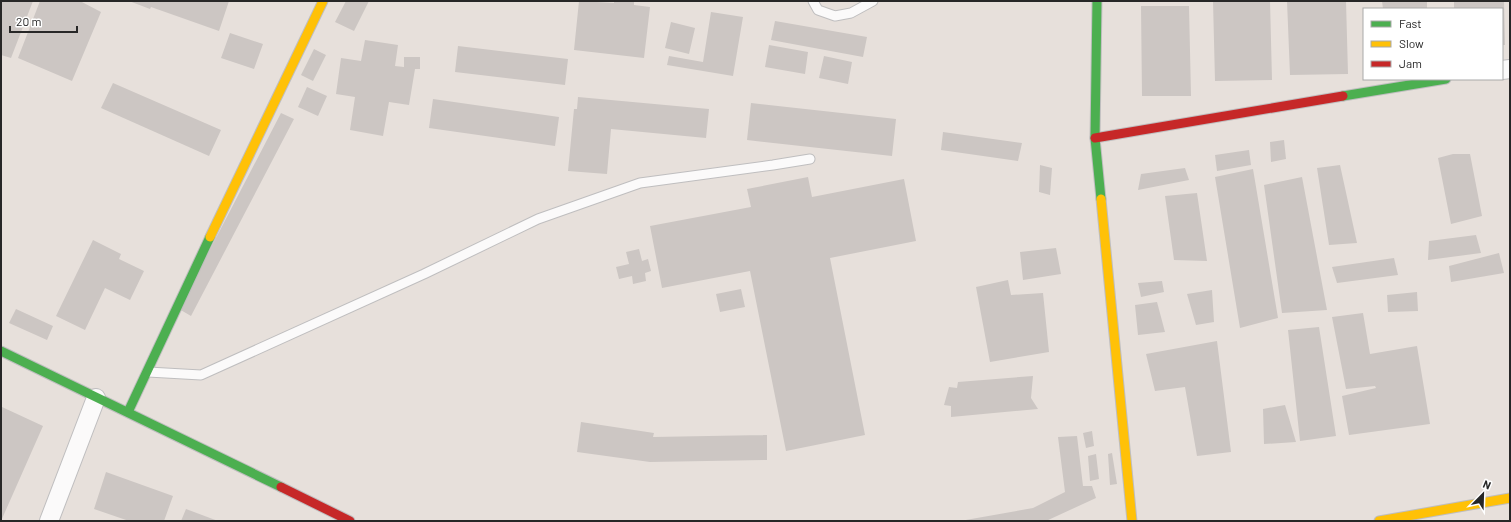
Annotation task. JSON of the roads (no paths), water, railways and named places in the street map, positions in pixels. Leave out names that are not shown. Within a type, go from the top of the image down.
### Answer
[{"type":"street","points":[[128,412],[261,128],[323,1]]},
{"type":"street","points":[[1097,1],[1095,138],[1132,521]]},
{"type":"street","points":[[1095,138],[1440,80]]},
{"type":"street","points":[[1,351],[350,521]]},
{"type":"street","points":[[49,521],[96,398]]},
{"type":"street","points":[[1379,521],[1433,516],[1510,498]]},
{"type":"lane","points":[[814,1],[818,10],[835,16],[851,13],[873,1]]},
{"type":"lane","points":[[146,372],[201,376],[424,274],[538,219],[640,183],[773,166],[810,159]]}]
